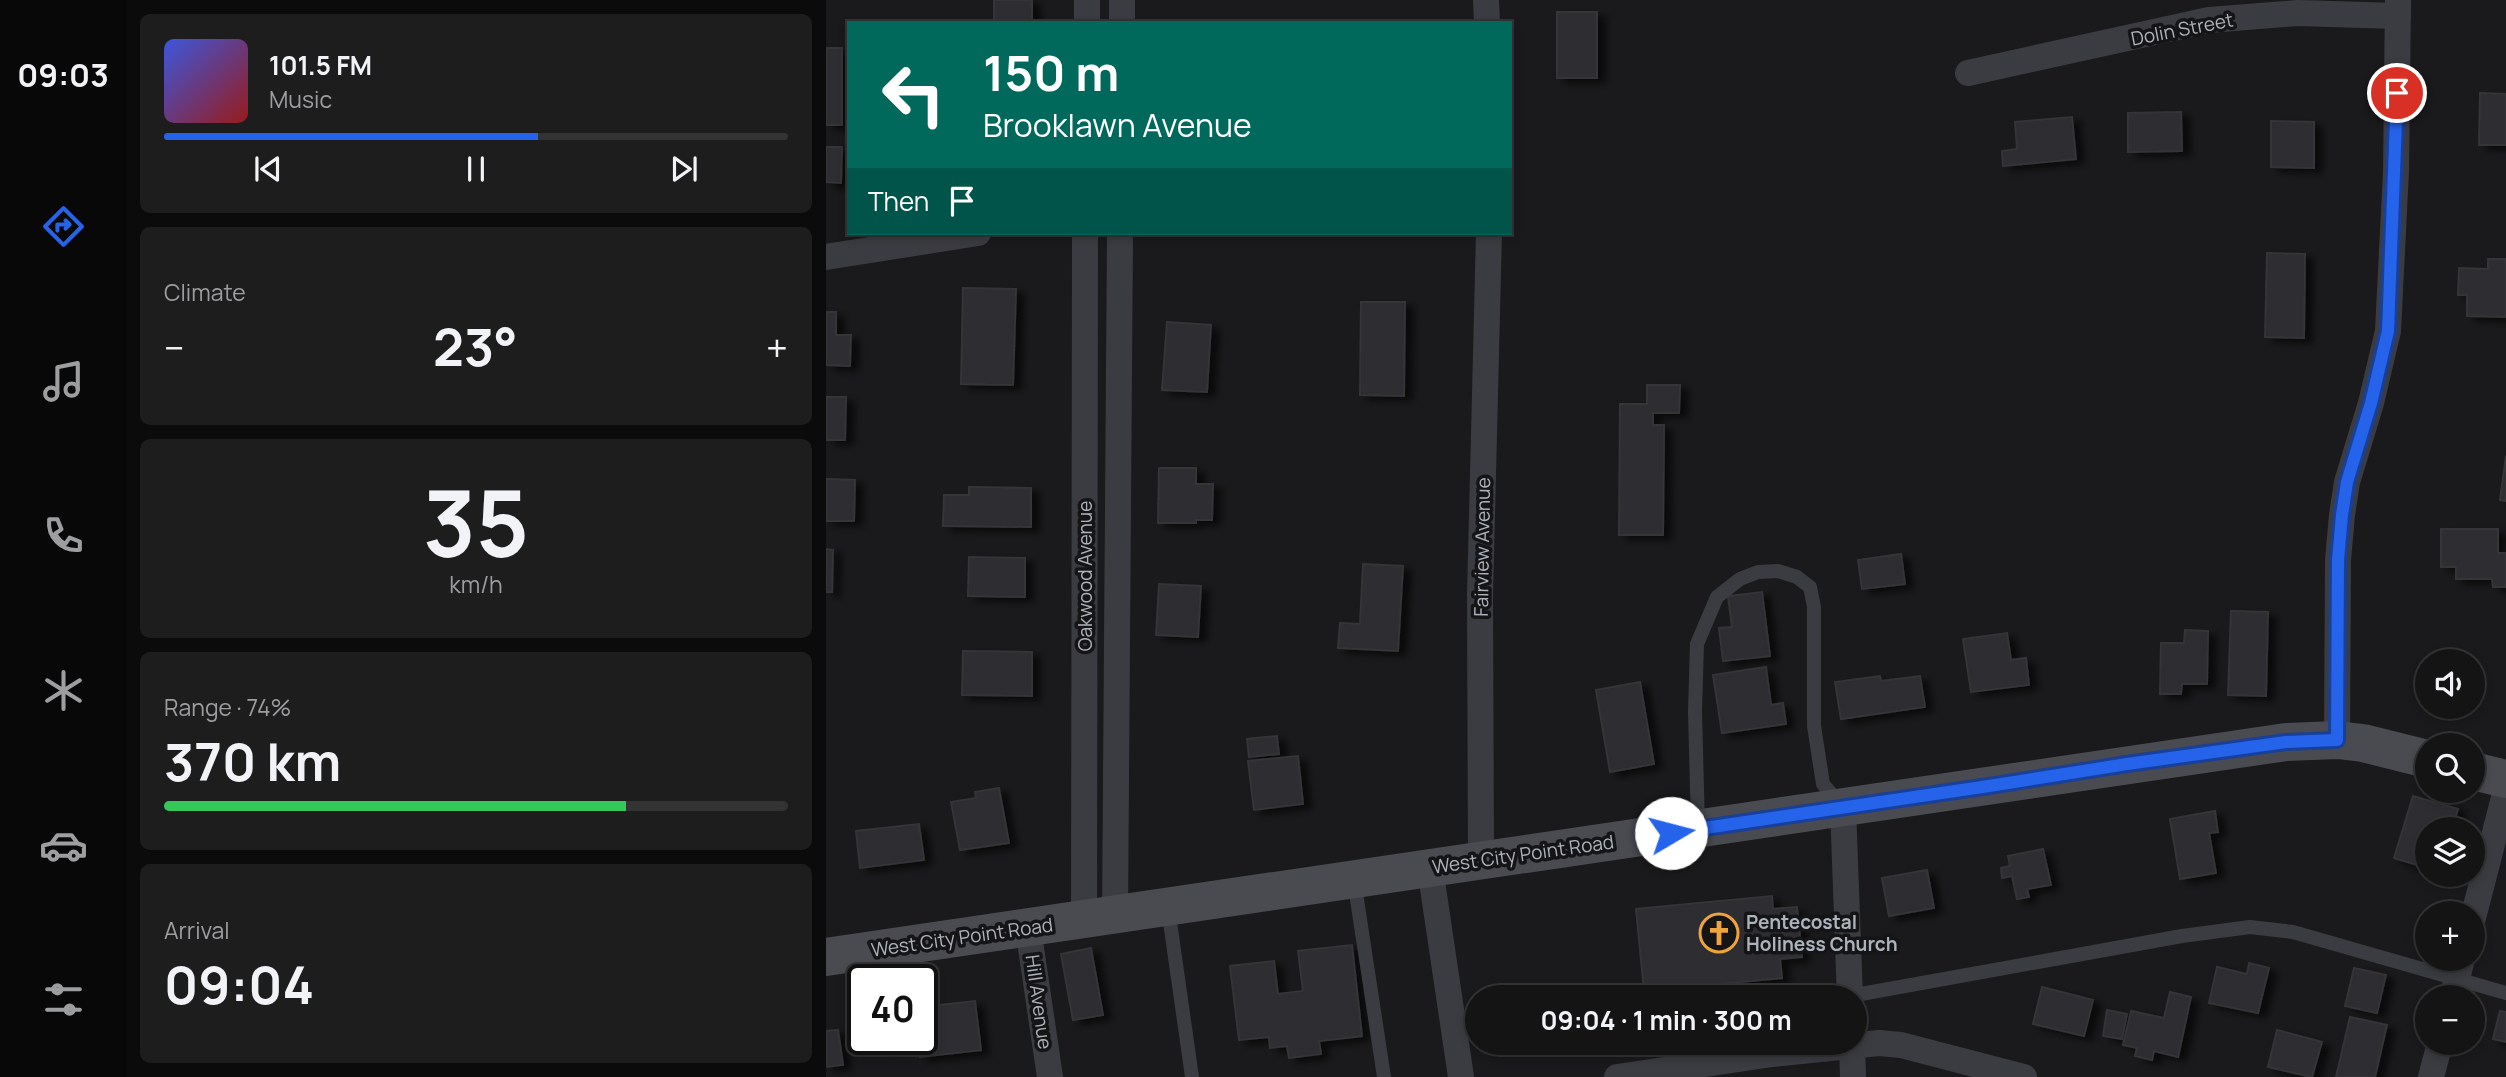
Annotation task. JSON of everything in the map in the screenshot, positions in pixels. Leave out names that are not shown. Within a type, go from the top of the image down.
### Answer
[{"type":"street","points":[[1087,0],[1087,21]]},
{"type":"street","points":[[1122,0],[1122,21]]},
{"type":"street","points":[[1486,0],[1487,21]]},
{"type":"street","points":[[2337,740],[2338,560],[2342,515],[2347,482],[2371,403],[2388,331],[2396,171],[2398,8]]},
{"type":"street","name":"Dolin Street","points":[[1968,73],[2209,20],[2398,8]]},
{"type":"street","points":[[826,257],[965,235]]},
{"type":"street","name":"Oakwood Avenue","points":[[1085,235],[1100,918]]},
{"type":"street","name":"Oakwood Avenue","points":[[1100,918],[1120,235]]},
{"type":"street","name":"Fairview Avenue","points":[[1481,860],[1480,607],[1489,235]]},
{"type":"street","name":"West City Point Road","points":[[826,957],[2286,742],[2337,740],[2364,743],[2415,756]]},
{"type":"street","points":[[2485,774],[2506,779]]},
{"type":"street","points":[[2477,901],[2506,790]]},
{"type":"street","points":[[1843,807],[1850,985]]},
{"type":"street","points":[[1430,868],[1461,1077]]},
{"type":"street","name":"Hill Avenue","points":[[1028,928],[1050,1077]]},
{"type":"street","points":[[1867,1044],[1901,1045],[2024,1077]]},
{"type":"street","points":[[1617,1077],[1774,1055]]},
{"type":"street","points":[[1852,1055],[1853,1077]]},
{"type":"street","points":[[2431,1077],[2437,1055]]},
{"type":"lane","points":[[1698,829],[1696,643],[1717,597],[1740,579],[1758,572],[1778,571],[1797,577],[1810,587],[1814,607],[1814,726],[1824,784],[1843,807]]},
{"type":"lane","points":[[1354,879],[1384,1077]]},
{"type":"lane","points":[[1168,907],[1192,1077]]},
{"type":"lane","points":[[1867,994],[2182,936],[2250,927],[2293,932],[2506,993]]},
{"type":"building","points":[[994,0],[1032,0],[1032,21],[994,21]]},
{"type":"building","points":[[1557,12],[1597,12],[1597,78],[1557,78]]},
{"type":"building","points":[[826,48],[842,48],[842,125],[826,125]]},
{"type":"building","points":[[2480,93],[2506,94],[2506,145],[2479,145]]},
{"type":"building","points":[[2181,112],[2182,151],[2128,152],[2128,113]]},
{"type":"building","points":[[2072,117],[2076,159],[2003,166],[2002,151],[2017,149],[2015,122]]},
{"type":"building","points":[[2271,121],[2314,122],[2314,168],[2271,167]]},
{"type":"building","points":[[826,147],[842,147],[841,183],[826,182]]},
{"type":"building","points":[[2267,253],[2305,254],[2304,338],[2265,337]]},
{"type":"building","points":[[2488,259],[2506,259],[2506,317],[2467,316],[2467,295],[2458,295],[2459,268],[2488,269]]},
{"type":"building","points":[[963,288],[1016,289],[1013,385],[961,384]]},
{"type":"building","points":[[1361,302],[1405,302],[1404,396],[1360,395]]},
{"type":"building","points":[[826,312],[836,312],[836,335],[851,335],[850,366],[826,365]]},
{"type":"building","points":[[1167,322],[1211,325],[1207,392],[1162,390]]},
{"type":"building","points":[[1647,385],[1680,385],[1679,413],[1653,413],[1653,425],[1664,425],[1663,535],[1619,535],[1620,404],[1647,404]]},
{"type":"building","points":[[826,397],[846,397],[845,440],[826,440]]},
{"type":"building","points":[[2506,456],[2506,501],[2500,500]]},
{"type":"building","points":[[1159,468],[1196,468],[1196,484],[1213,484],[1212,520],[1196,520],[1196,523],[1158,523]]},
{"type":"building","points":[[826,479],[855,480],[854,521],[826,521]]},
{"type":"building","points":[[969,487],[1031,488],[1031,527],[943,526],[944,495],[969,495]]},
{"type":"building","points":[[2441,529],[2498,529],[2498,553],[2506,553],[2506,587],[2493,587],[2492,579],[2456,579],[2456,567],[2441,567]]},
{"type":"building","points":[[826,549],[833,550],[832,592],[826,592]]},
{"type":"building","points":[[1901,554],[1905,584],[1862,589],[1858,560]]},
{"type":"building","points":[[969,557],[1025,558],[1025,597],[968,596]]},
{"type":"building","points":[[1363,564],[1403,566],[1398,651],[1338,648],[1340,623],[1360,624]]},
{"type":"building","points":[[1159,584],[1201,586],[1198,637],[1156,635]]},
{"type":"building","points":[[1762,592],[1770,656],[1723,661],[1719,628],[1732,627],[1728,596]]},
{"type":"building","points":[[2231,611],[2268,612],[2266,696],[2228,695]]},
{"type":"building","points":[[2185,630],[2208,631],[2207,684],[2182,684],[2181,694],[2160,694],[2161,643],[2184,643]]},
{"type":"building","points":[[2007,633],[2011,660],[2026,658],[2029,685],[1971,692],[1963,639]]},
{"type":"building","points":[[963,651],[1032,652],[1032,696],[962,695]]},
{"type":"building","points":[[1766,667],[1771,705],[1783,703],[1786,724],[1722,733],[1713,675]]},
{"type":"building","points":[[1880,676],[1881,681],[1920,676],[1925,707],[1841,719],[1835,682]]},
{"type":"building","points":[[1640,682],[1654,764],[1610,772],[1596,690]]},
{"type":"building","points":[[1277,736],[1279,754],[1249,757],[1247,739]]},
{"type":"building","points":[[1298,756],[1303,804],[1254,810],[1248,761]]},
{"type":"building","points":[[999,788],[1009,843],[960,850],[951,802],[976,798],[975,792]]},
{"type":"building","points":[[2413,796],[2415,803],[2437,803],[2458,809],[2456,817],[2415,817],[2415,864],[2394,858]]},
{"type":"building","points":[[2215,811],[2218,832],[2209,833],[2216,873],[2180,879],[2170,819]]},
{"type":"building","points":[[919,824],[924,860],[860,868],[856,831]]},
{"type":"building","points":[[2043,849],[2051,885],[2027,889],[2029,897],[2017,899],[2012,876],[2002,878],[2001,868],[2010,866],[2008,856]]},
{"type":"building","points":[[1927,870],[1934,908],[1889,916],[1882,878]]},
{"type":"building","name":"Pentecostal Holiness Church","points":[[1772,896],[1773,909],[1797,907],[1802,957],[1780,959],[1782,978],[1708,985],[1643,985],[1636,909]]},
{"type":"building","points":[[1352,945],[1362,1036],[1319,1041],[1321,1054],[1289,1058],[1287,1046],[1270,1048],[1269,1037],[1239,1040],[1230,966],[1274,961],[1278,994],[1303,991],[1298,951]]},
{"type":"building","points":[[1091,948],[1103,1015],[1073,1020],[1061,954]]},
{"type":"building","points":[[2249,963],[2269,968],[2258,1013],[2209,1003],[2217,967],[2247,974]]},
{"type":"building","points":[[2354,968],[2386,975],[2377,1013],[2345,1006]]},
{"type":"building","points":[[2042,987],[2093,1000],[2084,1036],[2033,1024]]},
{"type":"building","points":[[2170,992],[2191,997],[2178,1057],[2154,1051],[2152,1060],[2135,1056],[2137,1048],[2123,1045],[2131,1011],[2164,1018]]},
{"type":"building","points":[[975,1001],[981,1050],[938,1055],[938,1005]]},
{"type":"building","points":[[2107,1010],[2127,1014],[2122,1039],[2103,1036]]},
{"type":"building","points":[[2500,1011],[2506,1012],[2506,1042],[2493,1039]]},
{"type":"building","points":[[2350,1017],[2387,1025],[2375,1077],[2336,1077]]},
{"type":"building","points":[[838,1030],[843,1065],[826,1067],[826,1031]]},
{"type":"building","points":[[2277,1030],[2322,1042],[2312,1077],[2268,1067]]},
{"type":"place","name":"Pentecostal Holiness Church","points":[[1719,933]]},
{"type":"route","points":[[1671,833],[2127,764],[2286,742],[2337,740],[2338,560],[2342,515],[2347,482],[2371,403],[2388,331],[2397,93]]}]
